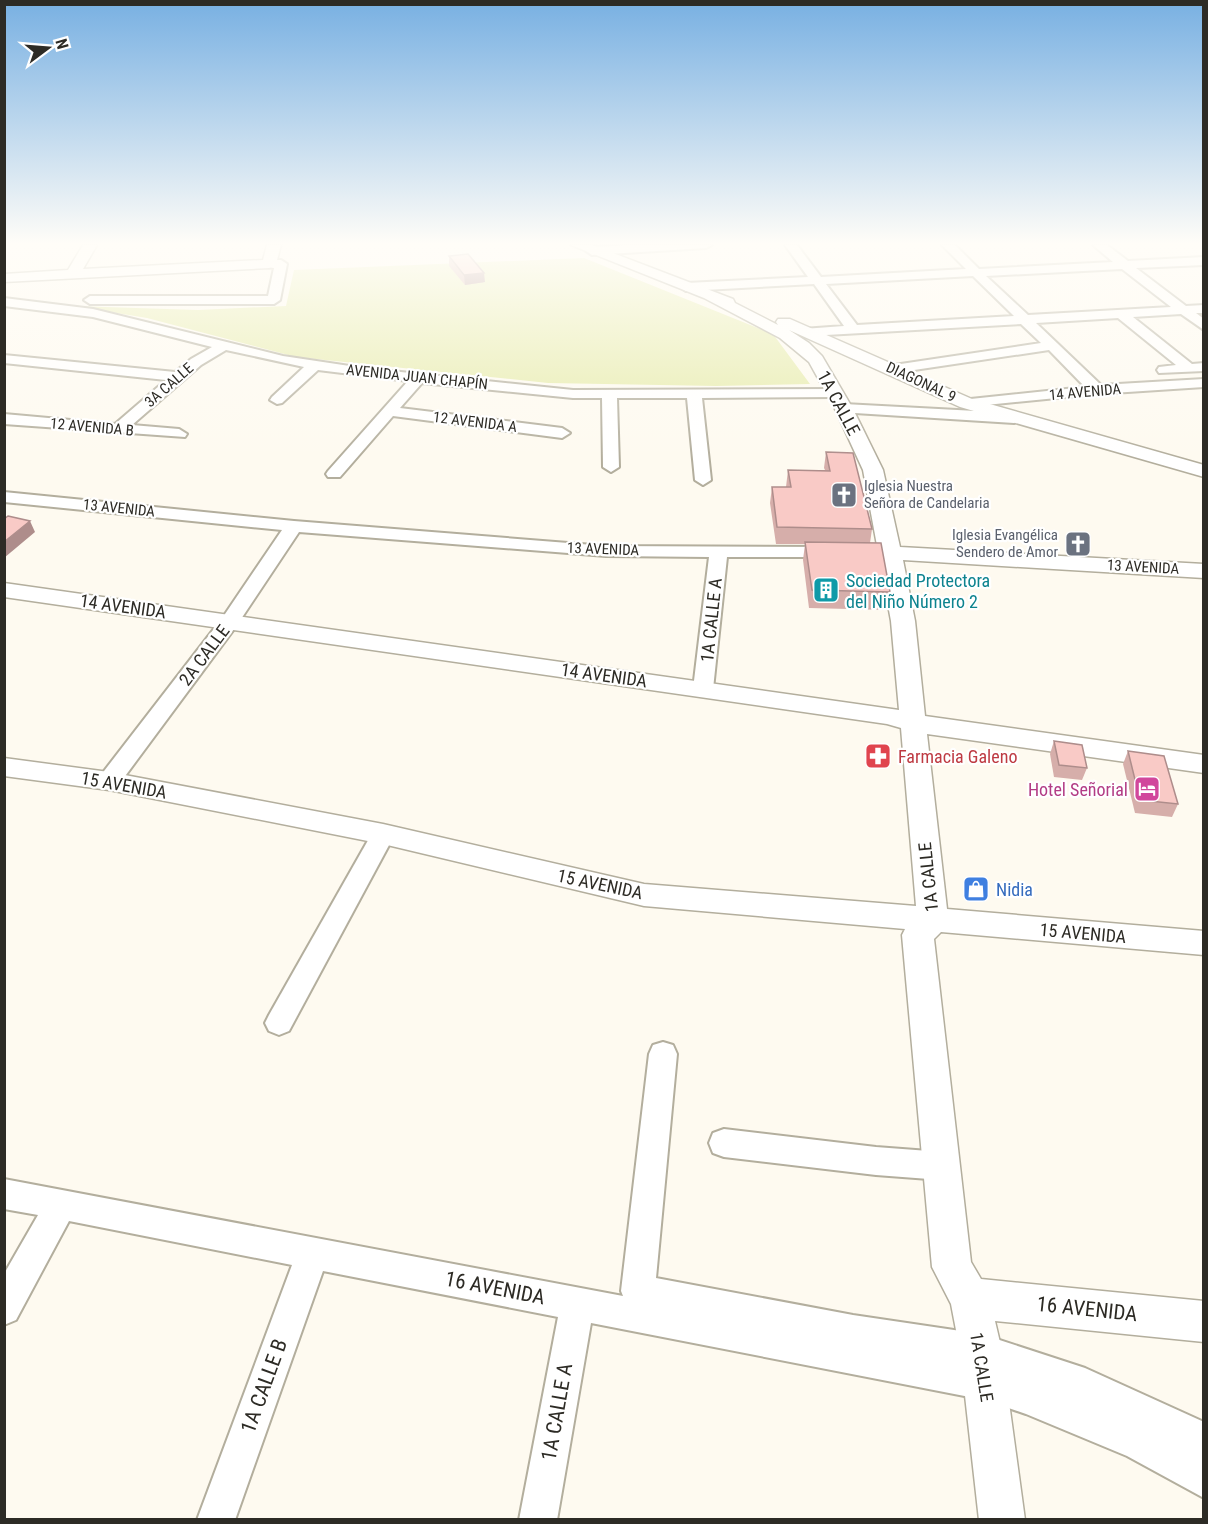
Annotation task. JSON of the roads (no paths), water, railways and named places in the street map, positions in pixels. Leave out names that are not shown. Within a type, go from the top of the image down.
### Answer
[{"type":"street","name":"AVENIDA JUAN CHAPÍN","points":[[105,316],[314,366],[573,394],[694,393],[840,401]]},
{"type":"street","name":"1A CALLE","points":[[749,316],[786,335],[816,360],[840,401],[873,470],[881,553],[903,621],[933,921],[918,935],[952,1267],[970,1299],[983,1367],[1002,1520]]},
{"type":"street","name":"DIAGONAL 9","points":[[769,316],[894,369],[966,403],[1199,467]]},
{"type":"street","points":[[844,316],[853,329]]},
{"type":"street","points":[[1021,316],[1096,390]]},
{"type":"street","points":[[808,332],[1080,316]]},
{"type":"street","points":[[1124,316],[1196,368]]},
{"type":"street","points":[[1191,316],[1203,326]]},
{"type":"street","name":"3A CALLE","points":[[118,429],[196,362],[224,346]]},
{"type":"street","points":[[894,369],[1051,346]]},
{"type":"street","points":[[4,359],[178,377]]},
{"type":"street","points":[[277,400],[314,366]]},
{"type":"street","points":[[1153,371],[1196,368]]},
{"type":"street","name":"14 AVENIDA","points":[[1082,376],[1106,374]]},
{"type":"street","points":[[334,474],[418,378]]},
{"type":"street","name":"14 AVENIDA","points":[[966,403],[1096,390],[1203,383]]},
{"type":"street","points":[[694,393],[703,480]]},
{"type":"street","points":[[609,394],[610,467]]},
{"type":"street","points":[[840,401],[1014,418]]},
{"type":"street","name":"12 AVENIDA A","points":[[388,411],[562,433]]},
{"type":"street","name":"12 AVENIDA B","points":[[4,419],[179,434]]},
{"type":"street","name":"13 AVENIDA","points":[[4,497],[294,526],[606,551],[851,552]]},
{"type":"street","points":[[14,515],[32,499]]},
{"type":"street","name":"2A CALLE","points":[[110,781],[230,621],[294,526]]},
{"type":"street","name":"1A CALLE A","points":[[704,689],[719,550]]},
{"type":"street","name":"13 AVENIDA","points":[[881,553],[1203,572]]},
{"type":"street","name":"14 AVENIDA","points":[[4,590],[704,689],[888,716],[912,723],[1203,764]]},
{"type":"street","name":"15 AVENIDA","points":[[4,766],[110,781],[382,834],[644,895],[1203,943]]},
{"type":"street","points":[[279,1023],[382,834]]},
{"type":"street","points":[[663,1054],[638,1291],[853,1332],[983,1367],[1085,1386],[1203,1441]]},
{"type":"street","points":[[724,1143],[876,1161],[942,1166]]},
{"type":"street","name":"16 AVENIDA","points":[[4,1194],[577,1304],[983,1367]]},
{"type":"street","points":[[4,1308],[61,1205]]},
{"type":"street","name":"1A CALLE B","points":[[216,1520],[313,1253]]},
{"type":"street","name":"16 AVENIDA","points":[[970,1299],[1009,1300],[1203,1322]]},
{"type":"street","name":"1A CALLE A","points":[[538,1520],[577,1304]]},
{"type":"street","points":[[983,1367],[1027,1396],[1140,1443],[1203,1479]]},
{"type":"place","name":"Iglesia Nuestra Señora de Candelaria","points":[[844,495]]},
{"type":"place","name":"Iglesia Evangélica Sendero de Amor","points":[[1078,544]]},
{"type":"place","name":"Sociedad Protectora del Niño Número 2","points":[[826,590]]},
{"type":"place","name":"Farmacia Galeno","points":[[878,756]]},
{"type":"place","name":"Hotel Señorial","points":[[1147,789]]},
{"type":"place","name":"Nidia","points":[[976,889]]}]
